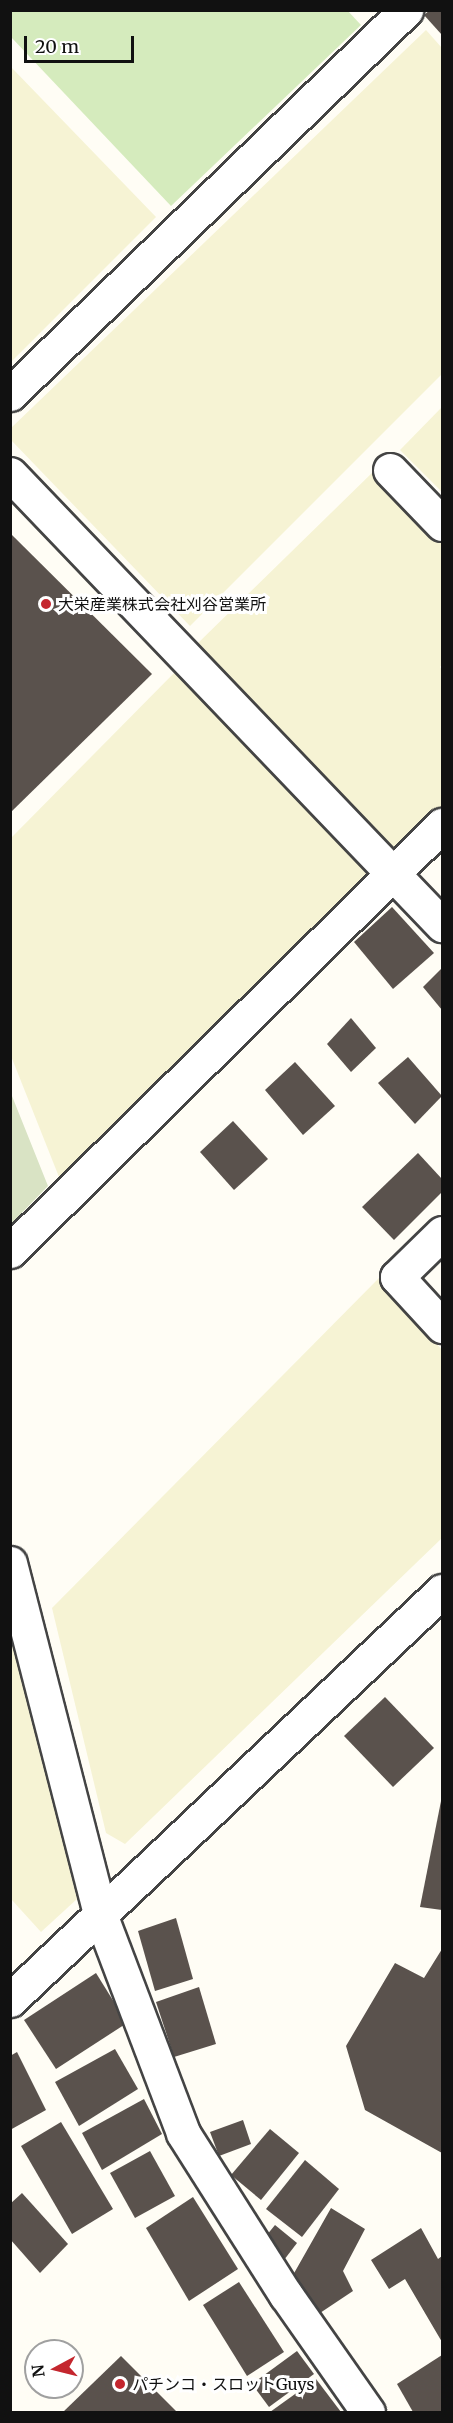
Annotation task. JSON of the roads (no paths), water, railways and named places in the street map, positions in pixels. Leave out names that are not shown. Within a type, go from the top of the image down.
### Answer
[{"type":"street","points":[[10,394],[406,10]]},
{"type":"street","points":[[390,470],[442,525]]},
{"type":"street","points":[[10,474],[442,925]]},
{"type":"street","points":[[10,1251],[442,825]]},
{"type":"street","points":[[442,1233],[397,1277],[442,1326]]},
{"type":"street","points":[[10,1563],[100,1914],[183,2133],[286,2295],[368,2412]]},
{"type":"street","points":[[10,2000],[442,1591]]},
{"type":"place","name":"大栄産業株式会社刈谷営業所","points":[[46,604]]},
{"type":"place","name":"パチンコ・スロットGuys","points":[[120,2384]]}]
